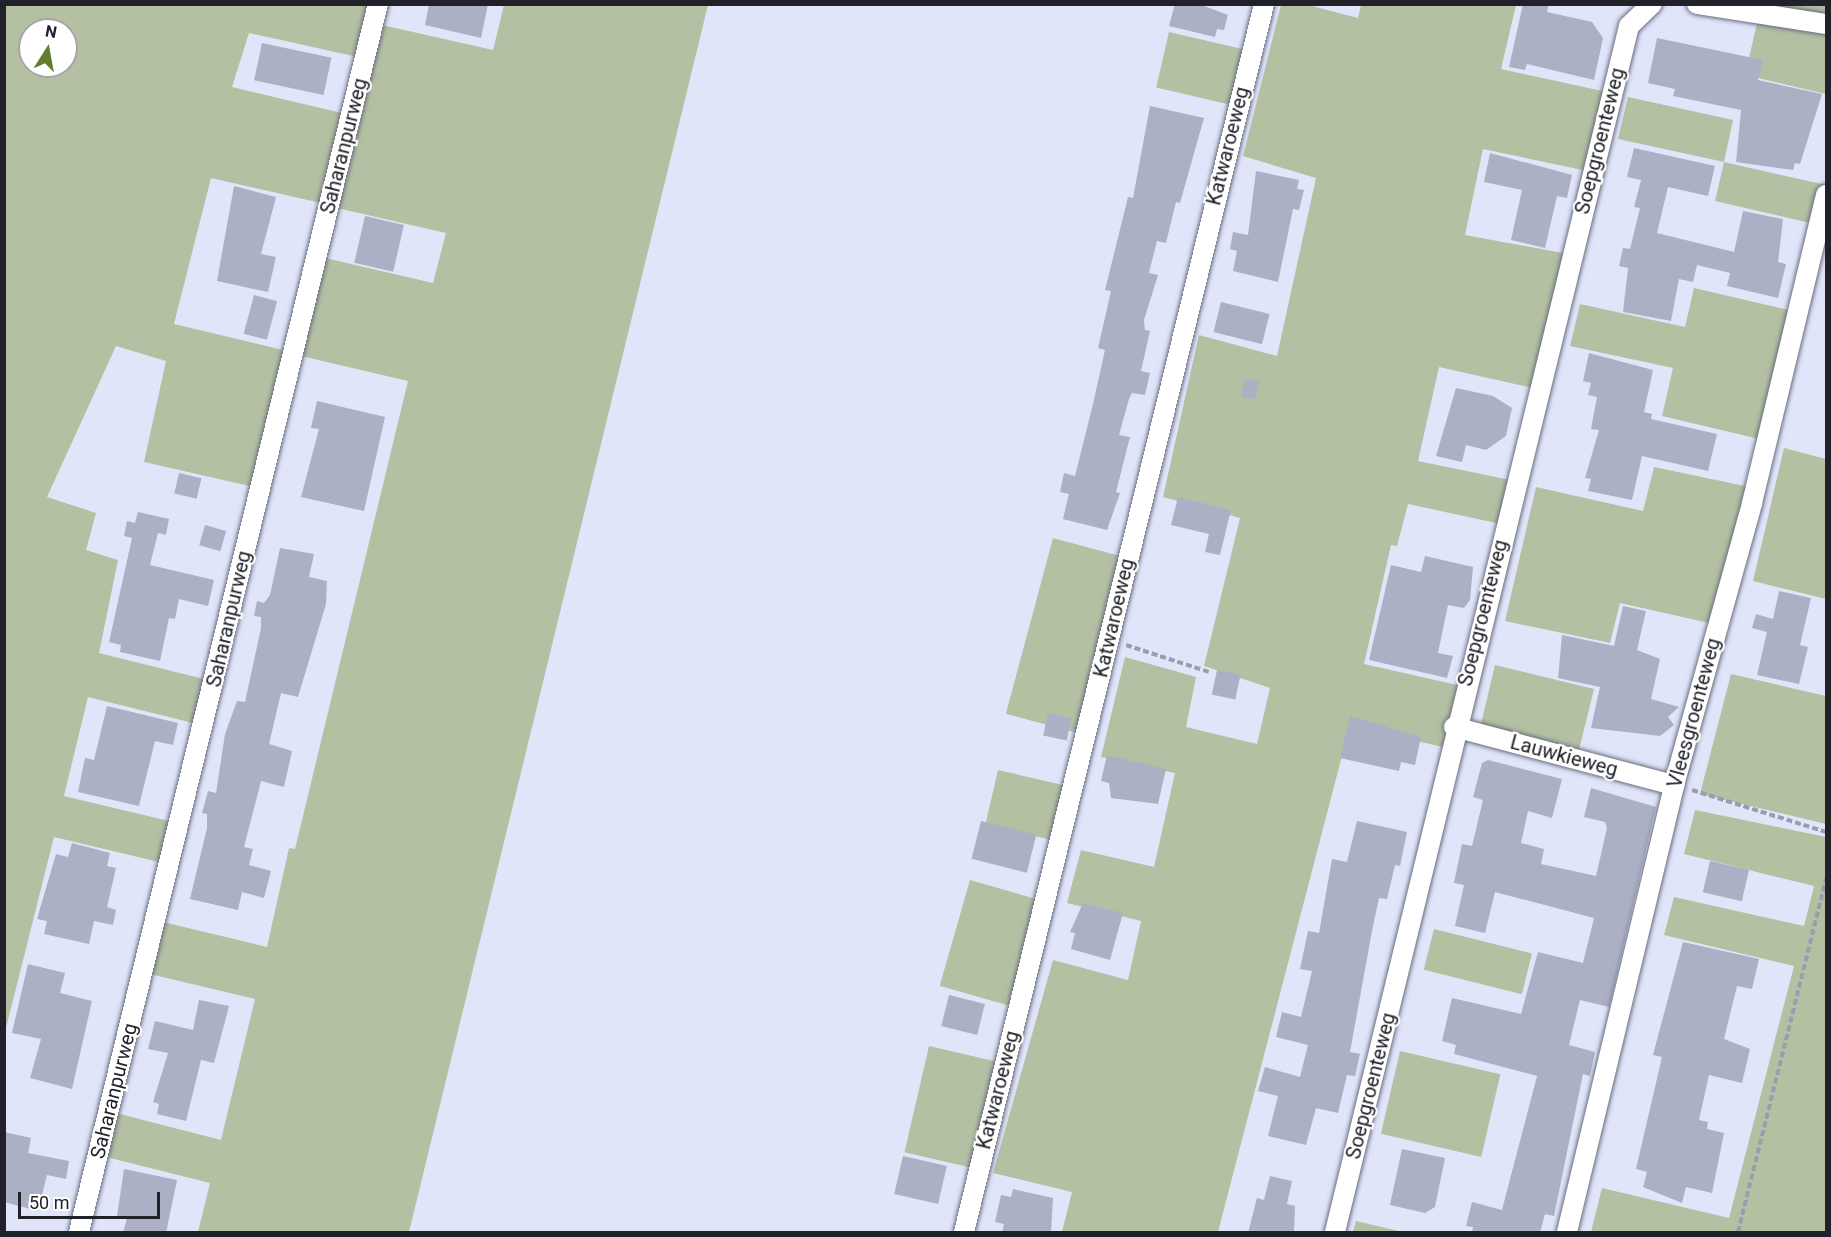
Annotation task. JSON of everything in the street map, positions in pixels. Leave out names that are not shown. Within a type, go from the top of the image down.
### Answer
[{"type":"street","name":"Saharanpurweg","points":[[79,1233],[378,4]]},
{"type":"street","name":"Katwaroeweg","points":[[964,1233],[1111,640],[1182,326],[1264,4]]},
{"type":"street","name":"Soepgroenteweg","points":[[1335,1233],[1455,727],[1629,26],[1652,4]]},
{"type":"street","points":[[1697,4],[1827,24]]},
{"type":"street","name":"Vleesgroenteweg","points":[[1567,1233],[1674,785],[1752,503],[1827,195]]},
{"type":"street","name":"Lauwkieweg","points":[[1455,727],[1674,785]]},
{"type":"path","points":[[1111,640],[1209,672]]},
{"type":"path","points":[[1674,785],[1827,832]]},
{"type":"path","points":[[1738,1233],[1827,879]]},
{"type":"green space","points":[[5,5],[374,5],[362,58],[249,33],[232,87],[346,114],[325,204],[211,178],[174,324],[287,351],[254,487],[144,462],[166,361],[116,346],[47,497],[96,513],[86,550],[118,560],[99,653],[208,680],[197,724],[88,697],[64,796],[173,822],[163,863],[54,837],[5,1032]]},
{"type":"green space","points":[[504,5],[708,5],[409,1232],[198,1232],[210,1183],[106,1157],[116,1113],[221,1140],[255,999],[150,974],[163,922],[267,947],[289,848],[295,849],[408,381],[301,356],[325,258],[433,283],[446,233],[337,208],[382,25],[493,50]]},
{"type":"green space","points":[[1281,5],[1308,5],[1358,18],[1361,5],[1516,5],[1501,69],[1616,94],[1597,173],[1483,149],[1465,235],[1579,256],[1546,391],[1439,367],[1418,461],[1525,483],[1515,527],[1408,504],[1397,546],[1391,545],[1364,664],[1475,689],[1459,751],[1350,725],[1218,1232],[1062,1232],[1072,1192],[993,1173],[1053,960],[1128,980],[1141,921],[1067,903],[1081,850],[1154,867],[1175,773],[1101,757],[1125,657],[1196,677],[1186,727],[1257,744],[1270,688],[1204,666],[1240,518],[1163,497],[1199,335],[1277,356],[1316,178],[1243,156]]},
{"type":"green space","points":[[1747,5],[1826,5],[1826,17]]},
{"type":"green space","points":[[1758,19],[1826,31],[1826,94],[1745,75]]},
{"type":"green space","points":[[1169,32],[1251,51],[1238,106],[1156,88]]},
{"type":"green space","points":[[1628,97],[1733,120],[1724,162],[1618,139]]},
{"type":"green space","points":[[1724,162],[1826,185],[1823,226],[1715,201]]},
{"type":"green space","points":[[1694,288],[1802,313],[1772,442],[1662,416],[1673,368],[1570,346],[1580,304],[1685,327]]},
{"type":"green space","points":[[1784,448],[1826,459],[1826,599],[1753,581]]},
{"type":"green space","points":[[1654,467],[1759,489],[1727,627],[1620,603],[1610,643],[1505,621],[1536,487],[1643,511]]},
{"type":"green space","points":[[1053,538],[1135,560],[1088,736],[1006,714]]},
{"type":"green space","points":[[1495,665],[1594,689],[1576,762],[1481,724]]},
{"type":"green space","points":[[1731,674],[1826,696],[1826,824],[1700,794]]},
{"type":"green space","points":[[998,770],[1079,789],[1066,843],[985,825]]},
{"type":"green space","points":[[1695,810],[1826,837],[1826,1232],[1591,1232],[1602,1188],[1729,1218],[1794,966],[1664,935],[1674,897],[1804,926],[1814,886],[1684,854]]},
{"type":"green space","points":[[970,880],[1050,903],[1019,1009],[940,986]]},
{"type":"green space","points":[[1434,929],[1532,953],[1522,994],[1424,970]]},
{"type":"green space","points":[[929,1046],[1009,1064],[984,1171],[904,1152]]},
{"type":"green space","points":[[1400,1051],[1500,1074],[1481,1157],[1381,1134]]},
{"type":"green space","points":[[1356,1221],[1403,1232],[1353,1232]]},
{"type":"building","points":[[429,4],[488,4],[481,38],[425,25]]},
{"type":"building","points":[[1175,4],[1199,4],[1228,15],[1224,30],[1217,29],[1215,37],[1169,26]]},
{"type":"building","points":[[1523,4],[1549,4],[1547,12],[1592,22],[1603,38],[1594,80],[1527,64],[1525,70],[1509,67]]},
{"type":"building","points":[[1657,38],[1763,60],[1758,80],[1822,94],[1800,164],[1795,163],[1793,170],[1736,162],[1741,110],[1673,96],[1675,89],[1648,83]]},
{"type":"building","points":[[262,43],[331,58],[324,95],[254,80]]},
{"type":"building","points":[[1150,106],[1204,118],[1180,203],[1176,202],[1166,243],[1157,241],[1149,273],[1158,275],[1144,320],[1145,330],[1150,331],[1141,371],[1150,373],[1145,395],[1132,393],[1129,399],[1119,435],[1130,437],[1116,492],[1120,493],[1107,530],[1063,519],[1069,494],[1060,492],[1064,473],[1075,476],[1093,404],[1105,350],[1098,348],[1111,291],[1105,290],[1128,197],[1133,198]]},
{"type":"building","points":[[1634,148],[1715,166],[1708,196],[1668,187],[1657,233],[1734,252],[1743,211],[1783,219],[1778,262],[1786,264],[1778,298],[1727,286],[1730,273],[1697,265],[1693,282],[1679,279],[1671,321],[1623,312],[1628,268],[1619,266],[1623,248],[1630,249],[1640,208],[1634,207],[1641,180],[1627,177]]},
{"type":"building","points":[[1490,153],[1572,175],[1567,198],[1557,196],[1545,248],[1511,240],[1522,190],[1484,182]]},
{"type":"building","points":[[1256,171],[1299,180],[1297,189],[1304,190],[1299,210],[1293,209],[1278,282],[1233,271],[1237,251],[1230,249],[1233,232],[1248,235]]},
{"type":"building","points":[[234,186],[276,197],[261,254],[276,257],[268,292],[217,281]]},
{"type":"building","points":[[365,216],[404,225],[393,272],[354,263]]},
{"type":"building","points":[[254,295],[277,301],[267,340],[244,334]]},
{"type":"building","points":[[1221,302],[1270,314],[1262,344],[1214,332]]},
{"type":"building","points":[[1589,353],[1653,370],[1644,412],[1652,414],[1651,419],[1717,434],[1708,471],[1642,456],[1632,500],[1588,491],[1591,479],[1585,478],[1599,430],[1591,429],[1597,397],[1588,395],[1591,383],[1583,381]]},
{"type":"building","points":[[1245,379],[1259,382],[1255,400],[1241,397]]},
{"type":"building","points":[[1456,388],[1493,396],[1512,408],[1506,436],[1486,450],[1466,445],[1462,462],[1436,456]]},
{"type":"building","points":[[317,401],[385,417],[364,511],[301,497],[319,429],[311,428]]},
{"type":"building","points":[[179,473],[201,478],[197,499],[174,493]]},
{"type":"building","points":[[1178,497],[1231,510],[1220,555],[1205,552],[1209,534],[1171,525]]},
{"type":"building","points":[[138,512],[169,519],[166,535],[158,533],[150,565],[214,580],[208,606],[179,599],[175,619],[169,618],[160,661],[120,652],[121,645],[109,642],[132,538],[124,536],[127,521],[135,523]]},
{"type":"building","points":[[205,525],[226,531],[220,551],[199,545]]},
{"type":"building","points":[[280,548],[314,554],[309,577],[327,581],[326,604],[298,697],[281,693],[269,744],[292,751],[284,787],[261,781],[244,847],[253,849],[249,865],[271,871],[264,898],[242,892],[238,910],[190,899],[207,828],[207,814],[202,813],[208,791],[216,793],[225,734],[237,701],[245,702],[261,628],[261,617],[254,616],[257,601],[264,603],[270,595]]},
{"type":"building","points":[[1425,556],[1473,567],[1470,600],[1464,608],[1448,605],[1438,653],[1453,656],[1447,678],[1369,660],[1391,565],[1421,572]]},
{"type":"building","points":[[1779,591],[1811,598],[1800,645],[1808,647],[1799,684],[1757,675],[1767,632],[1752,628],[1756,614],[1773,619]]},
{"type":"building","points":[[1623,606],[1646,611],[1637,650],[1660,659],[1651,699],[1679,707],[1668,717],[1674,725],[1660,736],[1591,728],[1600,687],[1558,678],[1562,635],[1614,646]]},
{"type":"building","points":[[1217,670],[1240,675],[1235,699],[1212,694]]},
{"type":"building","points":[[107,706],[178,723],[173,745],[155,741],[139,806],[78,792],[85,758],[94,760]]},
{"type":"building","points":[[1048,713],[1071,718],[1067,740],[1043,735]]},
{"type":"building","points":[[1350,716],[1421,737],[1415,765],[1401,762],[1399,771],[1340,758]]},
{"type":"building","points":[[1107,755],[1166,769],[1158,804],[1111,798],[1109,783],[1101,781]]},
{"type":"building","points":[[1488,760],[1562,779],[1552,818],[1528,811],[1521,843],[1544,849],[1541,864],[1596,876],[1607,828],[1605,822],[1584,817],[1591,788],[1656,807],[1609,1007],[1580,1000],[1569,1045],[1595,1052],[1590,1076],[1583,1074],[1554,1216],[1545,1214],[1540,1233],[1472,1233],[1473,1227],[1466,1226],[1472,1202],[1502,1210],[1537,1076],[1454,1054],[1456,1045],[1442,1041],[1452,998],[1521,1014],[1538,952],[1583,963],[1594,918],[1495,892],[1485,933],[1455,926],[1464,885],[1454,883],[1462,844],[1472,846],[1483,800],[1473,797],[1482,763]]},
{"type":"building","points":[[981,821],[1036,835],[1027,873],[972,859]]},
{"type":"building","points":[[1357,821],[1407,832],[1400,866],[1395,865],[1387,899],[1379,898],[1350,1052],[1360,1054],[1355,1076],[1347,1075],[1338,1113],[1316,1108],[1306,1145],[1268,1136],[1278,1096],[1258,1091],[1265,1067],[1300,1077],[1308,1045],[1276,1037],[1282,1012],[1301,1017],[1312,971],[1300,969],[1308,931],[1319,933],[1332,859],[1347,862]]},
{"type":"building","points":[[72,843],[110,853],[107,866],[116,868],[107,907],[116,910],[113,925],[94,921],[89,944],[44,934],[47,921],[37,919],[56,854],[68,857]]},
{"type":"building","points":[[1710,861],[1749,870],[1742,901],[1703,892]]},
{"type":"building","points":[[1083,903],[1123,913],[1110,960],[1071,949],[1075,933],[1070,932]]},
{"type":"building","points":[[1683,942],[1759,959],[1752,989],[1737,986],[1724,1039],[1750,1049],[1742,1083],[1709,1075],[1699,1120],[1708,1122],[1707,1129],[1724,1133],[1712,1193],[1686,1187],[1682,1203],[1643,1187],[1647,1172],[1636,1169],[1662,1057],[1653,1055]]},
{"type":"building","points":[[28,964],[65,973],[60,993],[92,1001],[72,1089],[30,1078],[41,1039],[12,1033]]},
{"type":"building","points":[[949,995],[985,1004],[977,1035],[941,1026]]},
{"type":"building","points":[[199,1000],[229,1006],[214,1063],[201,1060],[186,1121],[157,1114],[159,1104],[153,1102],[168,1053],[148,1049],[155,1021],[193,1030]]},
{"type":"building","points":[[4,1132],[31,1138],[28,1153],[69,1161],[66,1179],[47,1175],[38,1211],[4,1202]]},
{"type":"building","points":[[1402,1149],[1445,1158],[1435,1207],[1425,1213],[1390,1205]]},
{"type":"building","points":[[903,1156],[947,1166],[938,1204],[894,1194]]},
{"type":"building","points":[[124,1169],[177,1180],[166,1233],[123,1233],[127,1218],[117,1216]]},
{"type":"building","points":[[1270,1176],[1292,1181],[1287,1204],[1295,1206],[1294,1233],[1248,1233],[1257,1198],[1264,1200]]},
{"type":"building","points":[[1013,1189],[1053,1198],[1051,1233],[1002,1233],[1004,1224],[995,1222],[1001,1195],[1011,1197]]}]
